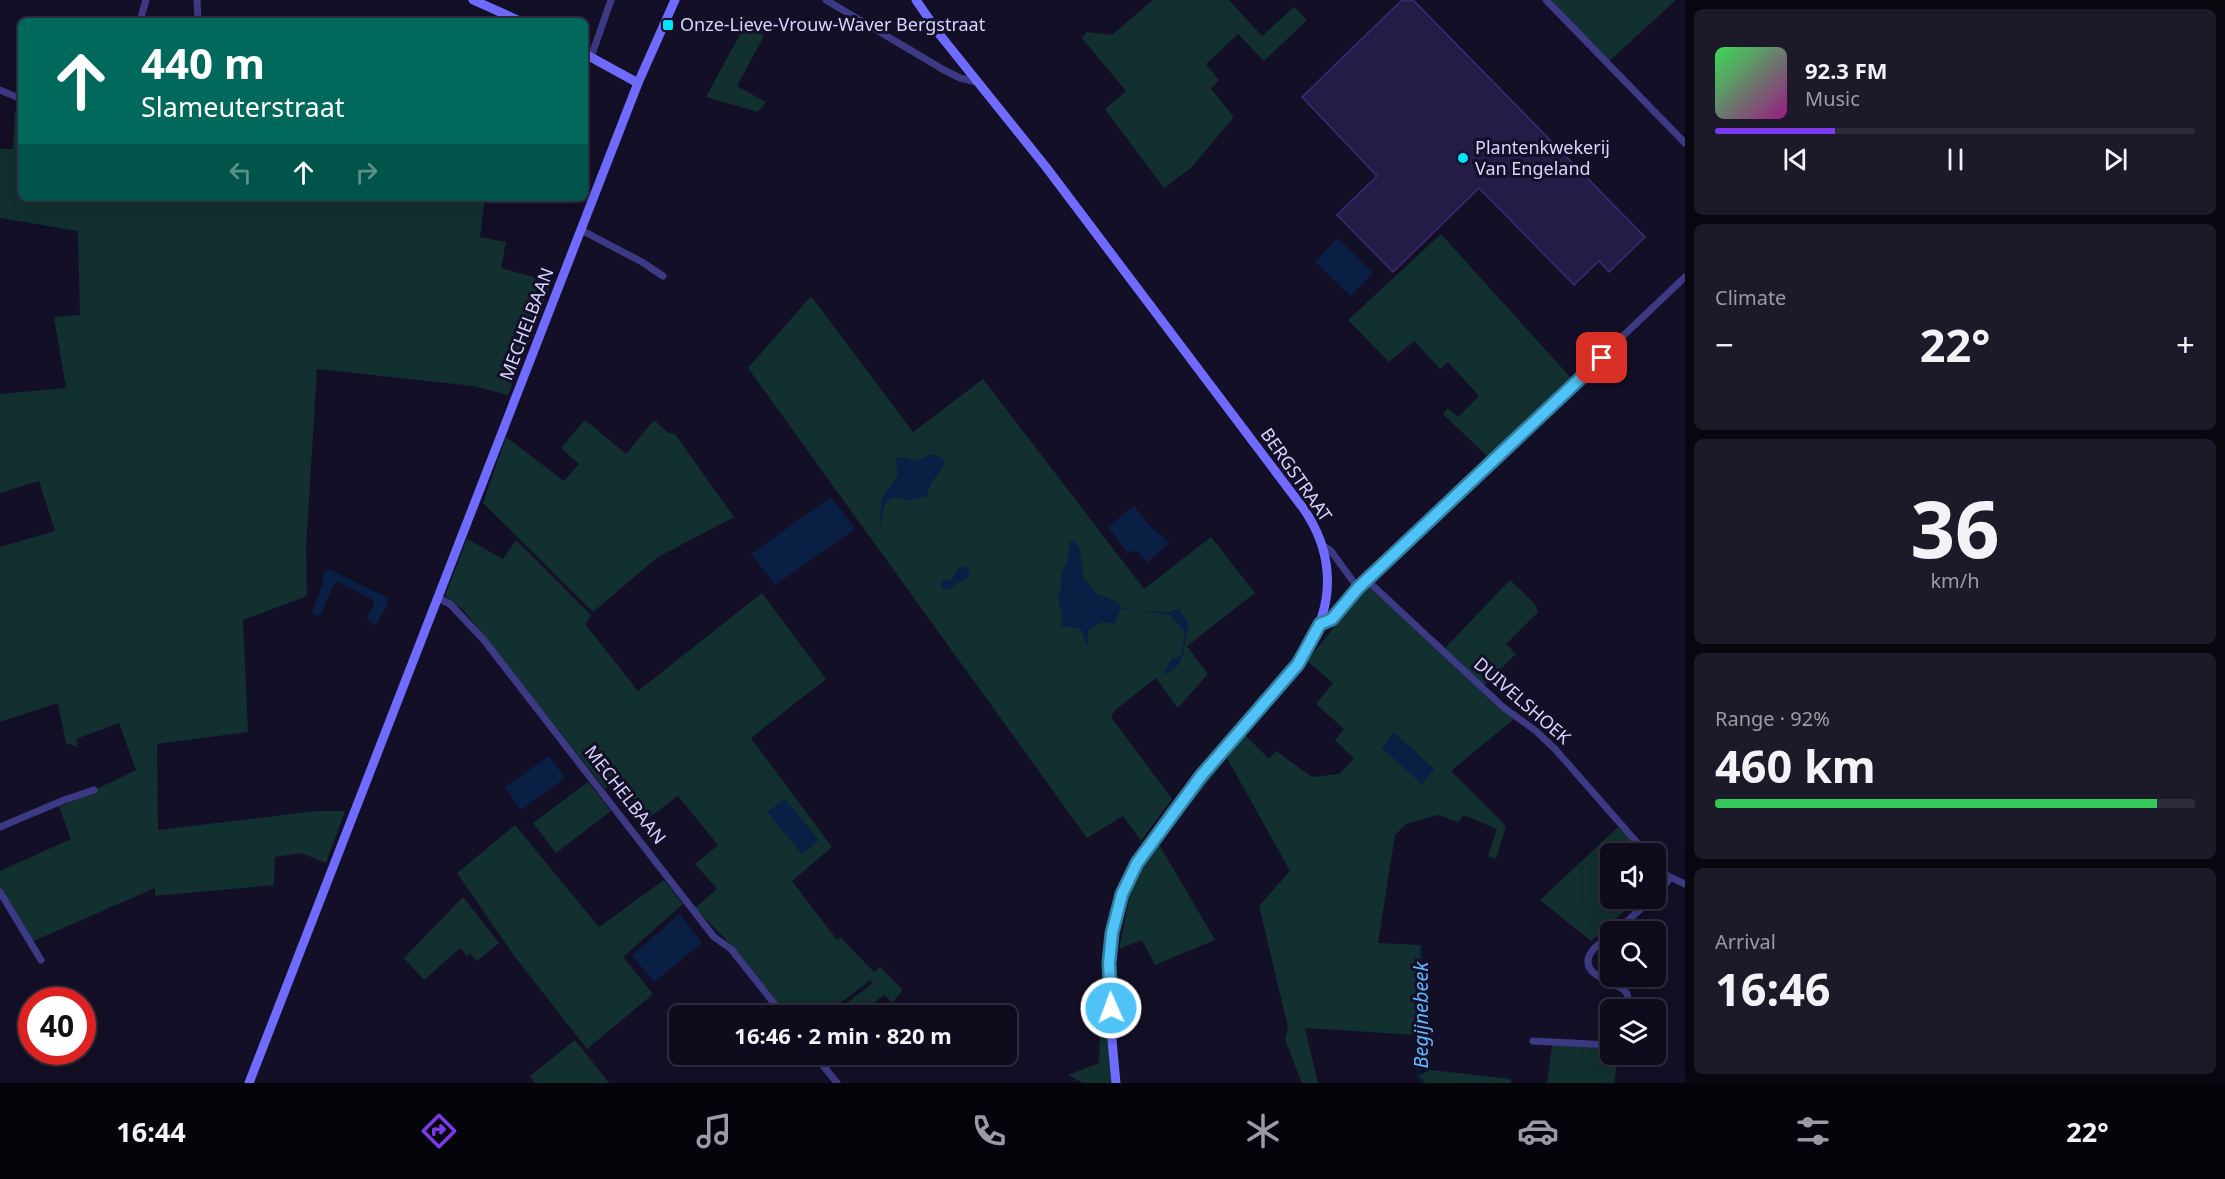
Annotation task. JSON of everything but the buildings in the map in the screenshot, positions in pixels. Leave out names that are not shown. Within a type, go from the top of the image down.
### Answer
[{"type":"street","points":[[141,18],[146,0]]},
{"type":"street","points":[[197,0],[198,18]]},
{"type":"street","points":[[473,0],[513,18]]},
{"type":"street","points":[[611,0],[588,56],[638,83]]},
{"type":"street","name":"MECHELBAAN","points":[[249,1083],[638,83],[675,0]]},
{"type":"street","points":[[826,0],[944,70],[960,78],[977,82]]},
{"type":"street","name":"BERGSTRAAT","points":[[916,0],[977,82],[1046,167],[1303,508],[1313,522],[1322,544],[1327,591],[1320,624],[1298,664],[1237,732],[1165,821],[1126,883],[1114,921],[1109,963],[1116,1083]]},
{"type":"street","points":[[1545,0],[1685,143]]},
{"type":"street","points":[[0,90],[18,98]]},
{"type":"street","points":[[581,230],[632,259],[642,262],[663,276]]},
{"type":"street","points":[[1320,624],[1332,619],[1358,588],[1368,581],[1685,277]]},
{"type":"street","points":[[1322,544],[1331,551],[1358,588]]},
{"type":"street","name":"DUIVELSHOEK","points":[[1368,581],[1503,706],[1555,749],[1637,843]]},
{"type":"street","name":"MECHELBAAN","points":[[438,598],[450,604],[483,639],[714,937],[731,949],[775,1005]]},
{"type":"street","points":[[0,827],[94,790]]},
{"type":"street","points":[[1666,874],[1685,884]]},
{"type":"street","points":[[1666,883],[1670,878]]},
{"type":"street","points":[[0,892],[41,960]]},
{"type":"street","points":[[1627,921],[1641,909]]},
{"type":"street","points":[[1600,944],[1590,953],[1588,961],[1590,969],[1600,977]]},
{"type":"street","points":[[1616,987],[1625,992],[1628,999]]},
{"type":"street","points":[[1533,1041],[1600,1044]]},
{"type":"street","points":[[823,1065],[837,1083]]},
{"type":"green space","points":[[1153,0],[1229,0],[1262,36],[1294,7],[1307,20],[1264,61],[1238,34],[1206,64],[1219,80],[1211,89],[1234,117],[1191,168],[1164,188],[1105,109],[1126,91],[1082,38],[1087,32],[1112,35]]},
{"type":"green space","points":[[1546,0],[1676,0],[1608,62]]},
{"type":"green space","points":[[745,25],[764,36],[737,86],[766,102],[758,112],[706,97]]},
{"type":"green space","points":[[15,111],[18,112],[18,201],[485,201],[480,237],[506,242],[501,268],[551,282],[508,395],[473,386],[317,369],[306,548],[307,596],[243,620],[248,732],[157,744],[158,830],[316,811],[345,811],[326,863],[301,853],[275,857],[274,885],[155,896],[155,888],[31,942],[0,886],[0,871],[71,839],[59,807],[136,770],[119,723],[76,739],[78,747],[66,743],[58,703],[0,722],[0,547],[55,531],[39,481],[0,493],[0,394],[66,388],[54,317],[80,315],[78,231],[0,218],[0,149],[13,149]]},
{"type":"green space","points":[[1441,234],[1571,378],[1488,457],[1443,414],[1448,408],[1458,417],[1479,396],[1448,362],[1440,369],[1414,341],[1389,362],[1348,320]]},
{"type":"green space","points":[[811,296],[913,432],[983,379],[1144,589],[1211,537],[1255,593],[1187,646],[1208,674],[1178,708],[1156,678],[1115,710],[1111,717],[1172,799],[1141,841],[1123,816],[1087,838],[748,368]]},
{"type":"green space","points":[[585,420],[626,454],[654,420],[667,432],[675,434],[734,517],[658,557],[593,612],[483,503],[506,437],[564,481],[579,464],[561,448]]},
{"type":"green space","points":[[467,539],[503,559],[516,540],[591,615],[585,624],[638,691],[762,593],[826,679],[751,738],[832,847],[792,881],[837,940],[840,937],[874,972],[880,967],[903,990],[892,1003],[884,995],[871,1005],[844,1005],[873,983],[870,980],[838,1005],[780,1005],[736,950],[695,908],[717,889],[695,864],[718,845],[678,796],[647,819],[620,778],[605,789],[464,611],[445,596]]},
{"type":"green space","points":[[1510,580],[1535,604],[1538,612],[1506,644],[1516,654],[1484,685],[1444,649]]},
{"type":"green space","points":[[1366,587],[1370,587],[1500,709],[1514,719],[1451,771],[1506,826],[1496,859],[1488,856],[1497,829],[1463,815],[1459,822],[1438,815],[1406,824],[1395,835],[1378,943],[1421,945],[1417,1035],[1305,1028],[1318,1083],[1302,1083],[1285,1040],[1288,1027],[1259,906],[1290,871],[1227,758],[1171,828],[1165,823],[1241,731],[1269,759],[1276,751],[1312,777],[1339,774],[1354,759],[1335,740],[1344,729],[1316,704],[1333,683],[1307,661]],"holes":[[[1394,733],[1434,769],[1382,748]]]},
{"type":"green space","points":[[588,782],[611,811],[556,853],[533,823]]},
{"type":"green space","points":[[515,825],[599,927],[664,880],[683,904],[623,957],[653,994],[587,1049],[515,957],[457,873]]},
{"type":"green space","points":[[1618,827],[1633,843],[1601,843]]},
{"type":"green space","points":[[1157,841],[1215,940],[1155,965],[1142,940],[1119,949],[1131,889]]},
{"type":"green space","points":[[1600,844],[1600,909],[1627,909],[1613,921],[1600,921],[1600,933],[1591,941],[1540,900]]},
{"type":"green space","points":[[463,897],[499,943],[477,961],[470,953],[467,956],[460,948],[424,980],[404,958]]},
{"type":"green space","points":[[1107,1030],[1113,1083],[1083,1083],[1068,1075],[1099,1063],[1100,1031]]},
{"type":"green space","points":[[575,1040],[609,1083],[535,1083],[530,1076]]},
{"type":"green space","points":[[1552,1045],[1600,1047],[1600,1065],[1617,1065],[1614,1083],[1547,1083]]},
{"type":"green space","points":[[1430,1070],[1511,1079],[1511,1083],[1425,1083],[1418,1076]]},
{"type":"water","points":[[1338,238],[1373,273],[1351,296],[1315,262]]},
{"type":"water","points":[[933,454],[942,458],[945,464],[930,485],[927,496],[910,500],[894,497],[888,500],[884,507],[879,533],[882,498],[898,476],[896,458],[904,457],[914,461]]},
{"type":"water","points":[[831,497],[855,529],[775,585],[751,554]]},
{"type":"water","points":[[1134,506],[1149,525],[1169,543],[1147,563],[1138,552],[1126,551],[1108,527]]},
{"type":"water","points":[[1075,540],[1080,550],[1083,577],[1096,593],[1117,602],[1121,608],[1137,611],[1120,609],[1115,624],[1103,622],[1089,629],[1087,647],[1081,629],[1060,626],[1063,620],[1057,595],[1061,592],[1061,577],[1068,556],[1069,543]]},
{"type":"water","points":[[966,566],[970,572],[968,578],[958,582],[950,590],[941,588],[942,581],[950,581],[959,568]]},
{"type":"water","points":[[329,569],[388,598],[388,604],[376,625],[366,618],[374,606],[373,600],[338,582],[334,584],[320,616],[312,613],[323,582],[322,575]]},
{"type":"water","points":[[1179,609],[1189,624],[1183,652],[1188,655],[1182,654],[1178,665],[1163,676],[1171,659],[1181,656],[1185,632],[1170,615],[1142,611],[1168,612]]},
{"type":"water","points":[[1394,733],[1434,769],[1422,784],[1382,748]]},
{"type":"water","points":[[549,756],[565,778],[521,810],[505,787]]},
{"type":"water","points":[[785,799],[819,840],[802,854],[767,812]]},
{"type":"water","points":[[680,914],[702,943],[654,982],[632,955]]},
{"type":"waterway","name":"Begijnebeek","points":[[1421,945],[1417,1035],[1418,1076],[1425,1083]]},
{"type":"place","name":"Onze-Lieve-Vrouw-Waver Bergstraat","points":[[668,25]]},
{"type":"place","name":"Plantenkwekerij Van Engeland","points":[[1463,158]]},
{"type":"route","points":[[1111,1008],[1109,963],[1117,909],[1126,883],[1165,821],[1237,732],[1298,664],[1320,624],[1332,619],[1358,588],[1602,358]]}]
